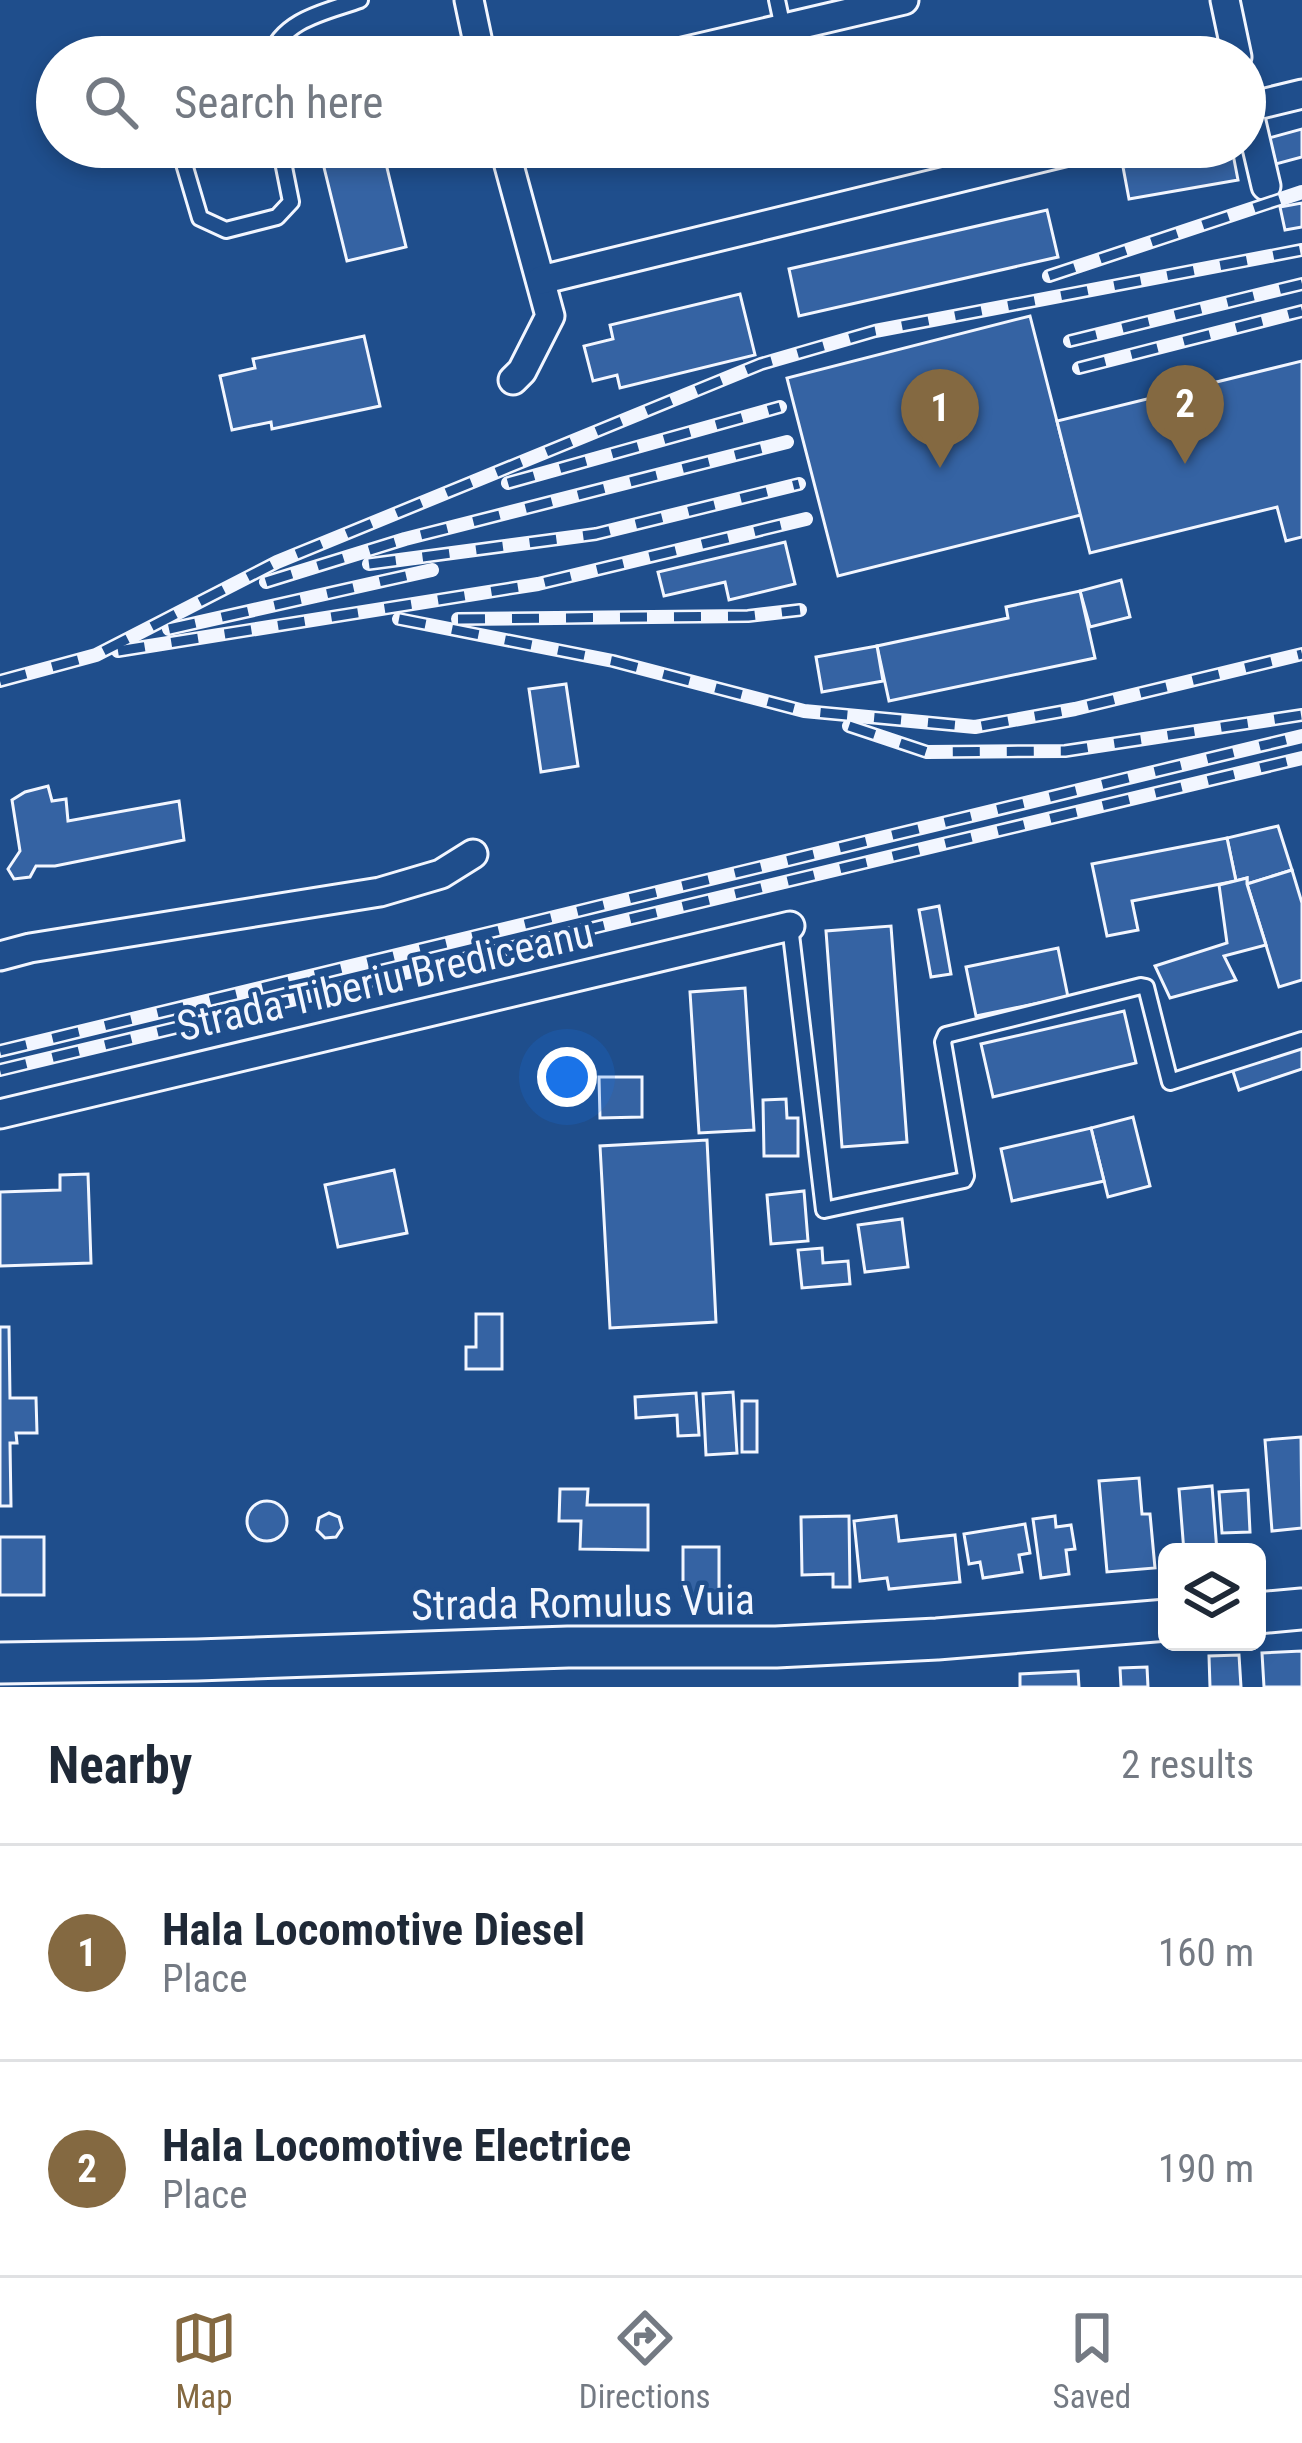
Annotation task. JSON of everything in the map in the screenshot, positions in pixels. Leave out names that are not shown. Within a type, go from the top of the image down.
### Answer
[{"type":"street","points":[[469,0],[477,36]]},
{"type":"street","points":[[749,36],[904,0]]},
{"type":"street","points":[[1225,0],[1233,36]]},
{"type":"street","points":[[1266,100],[1302,94]]},
{"type":"street","points":[[510,168],[550,316],[513,380]]},
{"type":"street","points":[[541,280],[999,168]]},
{"type":"street","points":[[1262,168],[1266,186]]},
{"type":"street","points":[[0,956],[29,947],[380,892],[441,874],[473,854]]},
{"type":"street","name":"Strada Tiberiu Brediceanu","points":[[0,1114],[790,926]]},
{"type":"street","points":[[1266,1612],[1302,1609]]},
{"type":"street","name":"Strada Romulus Vuia","points":[[0,1663],[568,1647],[776,1647],[1158,1621]]},
{"type":"lane","points":[[282,36],[287,29],[360,0]]},
{"type":"lane","points":[[777,0],[783,28]]},
{"type":"lane","points":[[185,168],[200,218],[226,230],[277,217],[291,202],[284,168]]},
{"type":"lane","points":[[790,926],[824,1210],[964,1180],[943,1042],[946,1035],[1141,986],[1146,987],[1171,1082],[1302,1040]]},
{"type":"building","points":[[1302,129],[1302,157],[1276,164],[1269,138]]},
{"type":"building","points":[[324,168],[387,168],[406,247],[347,261]]},
{"type":"building","points":[[1123,168],[1236,168],[1238,180],[1129,199]]},
{"type":"building","points":[[1302,203],[1302,227],[1285,230],[1280,207]]},
{"type":"building","points":[[1047,210],[1058,257],[799,316],[789,269]]},
{"type":"building","points":[[740,294],[755,355],[620,388],[617,375],[593,381],[584,346],[613,339],[610,325]]},
{"type":"building","points":[[1030,316],[1081,515],[838,576],[787,378]]},
{"type":"building","points":[[364,336],[380,406],[272,429],[271,422],[232,430],[220,376],[255,368],[253,359]]},
{"type":"building","points":[[1302,361],[1302,537],[1286,541],[1277,507],[1090,553],[1057,421]]},
{"type":"building","points":[[785,542],[795,584],[729,600],[725,582],[664,596],[658,572]]},
{"type":"building","points":[[1121,580],[1130,617],[1090,627],[1080,591]]},
{"type":"building","points":[[1080,591],[1095,658],[889,701],[877,646],[1008,618],[1006,607]]},
{"type":"building","points":[[877,646],[883,681],[822,692],[816,657]]},
{"type":"building","points":[[566,684],[578,766],[541,772],[529,689]]},
{"type":"building","points":[[48,786],[52,801],[66,799],[68,821],[179,801],[184,840],[36,866],[30,877],[14,879],[8,869],[20,851],[12,800]]},
{"type":"building","points":[[1278,826],[1292,870],[1247,884],[1247,878],[1236,881],[1227,838]]},
{"type":"building","points":[[1227,838],[1236,881],[1132,901],[1138,930],[1107,936],[1092,864]]},
{"type":"building","points":[[1292,870],[1302,903],[1302,980],[1279,987],[1247,884]]},
{"type":"building","points":[[1247,878],[1266,945],[1224,956],[1236,980],[1170,998],[1155,966],[1227,943],[1219,885]]},
{"type":"building","points":[[939,906],[951,974],[931,977],[919,910]]},
{"type":"building","points":[[891,926],[907,1142],[842,1147],[826,931]]},
{"type":"building","points":[[1058,948],[1068,997],[976,1016],[966,967]]},
{"type":"building","points":[[745,988],[754,1130],[699,1133],[690,992]]},
{"type":"building","points":[[1124,1011],[1136,1063],[993,1097],[981,1044]]},
{"type":"building","points":[[1302,1038],[1302,1069],[1239,1090],[1230,1062]]},
{"type":"building","points":[[599,1077],[642,1077],[642,1117],[600,1118]]},
{"type":"building","points":[[786,1099],[787,1118],[798,1118],[798,1156],[764,1156],[763,1100]]},
{"type":"building","points":[[1133,1117],[1150,1186],[1108,1197],[1091,1128]]},
{"type":"building","points":[[1091,1128],[1104,1181],[1012,1201],[1001,1149]]},
{"type":"building","points":[[707,1140],[716,1322],[610,1328],[600,1146]]},
{"type":"building","points":[[394,1170],[407,1233],[338,1247],[325,1185]]},
{"type":"building","points":[[88,1174],[91,1263],[0,1266],[0,1192],[60,1190],[60,1175]]},
{"type":"building","points":[[804,1191],[808,1241],[771,1244],[767,1195]]},
{"type":"building","points":[[902,1219],[908,1267],[865,1272],[858,1225]]},
{"type":"building","points":[[822,1248],[823,1263],[848,1261],[850,1284],[802,1288],[798,1250]]},
{"type":"building","points":[[476,1314],[502,1314],[502,1369],[466,1369],[466,1347],[476,1347]]},
{"type":"building","points":[[0,1327],[9,1327],[10,1398],[36,1398],[37,1433],[16,1433],[17,1443],[10,1443],[11,1506],[0,1506]]},
{"type":"building","points":[[733,1392],[737,1453],[706,1455],[703,1394]]},
{"type":"building","points":[[696,1393],[699,1435],[678,1436],[677,1415],[636,1418],[635,1397]]},
{"type":"building","points":[[742,1401],[757,1401],[757,1452],[742,1452]]},
{"type":"building","points":[[1301,1437],[1302,1528],[1272,1531],[1265,1440]]},
{"type":"building","points":[[1139,1478],[1142,1514],[1150,1514],[1155,1568],[1107,1572],[1099,1481]]},
{"type":"building","points":[[1212,1486],[1216,1543],[1183,1543],[1179,1489]]},
{"type":"building","points":[[560,1489],[588,1489],[587,1505],[648,1505],[648,1550],[580,1549],[581,1521],[559,1521]]},
{"type":"building","points":[[1248,1490],[1250,1532],[1222,1533],[1219,1492]]},
{"type":"building","points":[[267,1501],[281,1507],[287,1521],[281,1535],[267,1541],[253,1535],[247,1521],[253,1507]]},
{"type":"building","points":[[329,1513],[339,1517],[342,1528],[336,1537],[325,1538],[317,1530],[319,1518]]},
{"type":"building","points":[[849,1516],[850,1587],[833,1587],[833,1574],[802,1575],[801,1517]]},
{"type":"building","points":[[896,1516],[899,1541],[955,1535],[960,1582],[889,1589],[887,1578],[860,1581],[854,1521]]},
{"type":"building","points":[[1055,1516],[1056,1527],[1071,1525],[1075,1549],[1066,1550],[1069,1574],[1041,1578],[1033,1519]]},
{"type":"building","points":[[1025,1524],[1030,1553],[1019,1555],[1022,1572],[983,1578],[980,1562],[969,1564],[964,1534]]},
{"type":"building","points":[[0,1537],[44,1537],[44,1595],[0,1595]]},
{"type":"building","points":[[683,1547],[719,1547],[719,1595],[683,1595]]},
{"type":"building","points":[[1302,1651],[1302,1687],[1264,1687],[1262,1653]]},
{"type":"building","points":[[1239,1655],[1241,1687],[1210,1687],[1209,1656]]},
{"type":"building","points":[[1147,1667],[1148,1687],[1121,1687],[1120,1668]]},
{"type":"building","points":[[1078,1671],[1079,1687],[1020,1687],[1020,1674]]},
{"type":"railway","points":[[1049,276],[1302,192]]},
{"type":"railway","points":[[0,681],[96,655],[277,562],[761,364],[875,331],[1302,250]]},
{"type":"railway","points":[[1070,341],[1302,284]]},
{"type":"railway","points":[[1079,368],[1302,311]]},
{"type":"railway","points":[[508,483],[780,407]]},
{"type":"railway","points":[[266,582],[405,539],[787,442]]},
{"type":"railway","points":[[369,564],[596,534],[799,484]]},
{"type":"railway","points":[[118,651],[538,584],[806,519]]},
{"type":"railway","points":[[169,629],[432,570]]},
{"type":"railway","points":[[458,619],[748,616],[800,610]]},
{"type":"railway","points":[[399,619],[613,661],[804,711],[975,727],[1075,709],[1302,654]]},
{"type":"railway","points":[[849,726],[927,752],[1065,751],[1302,715]]},
{"type":"railway","points":[[0,1051],[1302,736]]},
{"type":"railway","points":[[0,1070],[1302,758]]},
{"type":"place","name":"Hala Locomotive Electrice","points":[[1185,464]]},
{"type":"place","name":"Hala Locomotive Diesel","points":[[940,468]]}]
